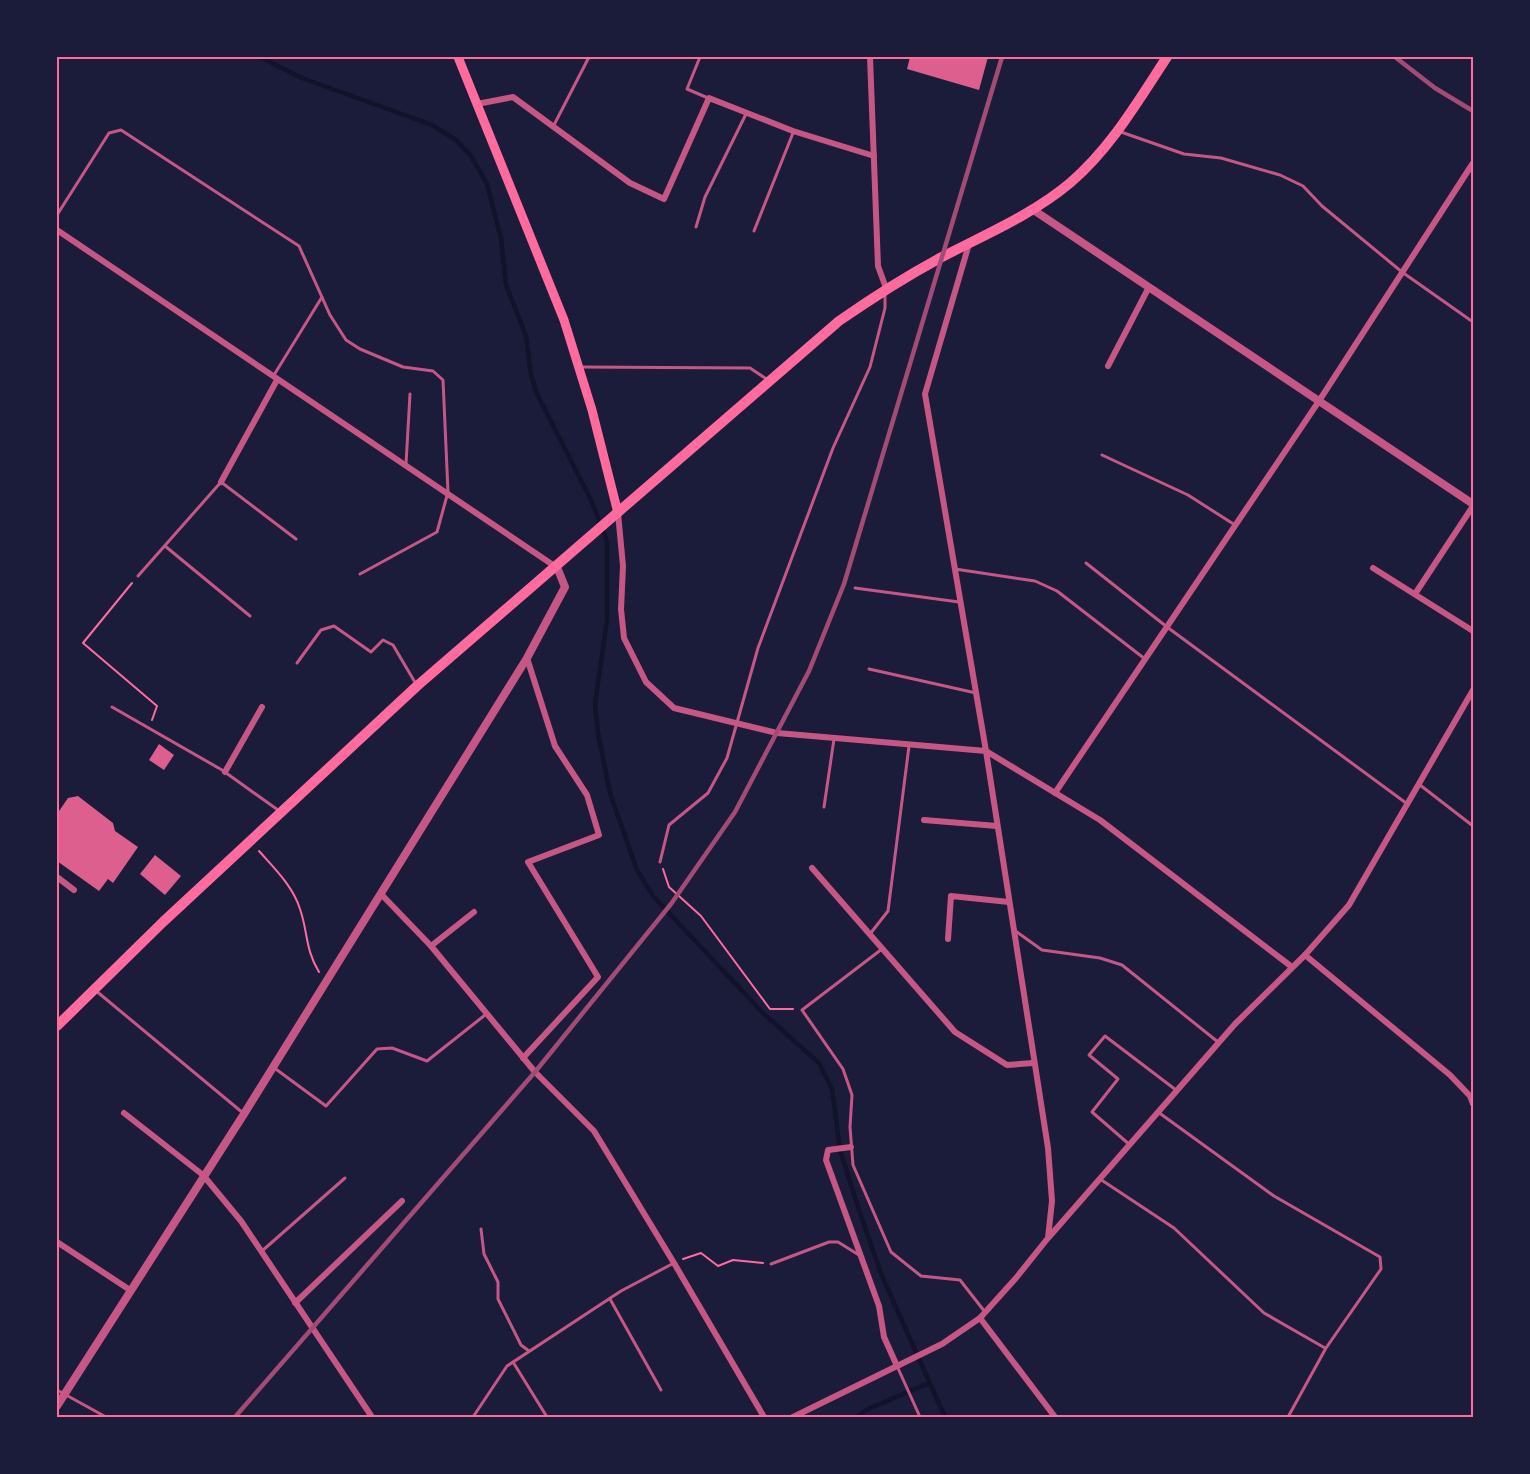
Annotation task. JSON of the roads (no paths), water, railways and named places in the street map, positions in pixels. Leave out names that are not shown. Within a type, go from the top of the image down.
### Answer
[{"type":"highway","points":[[57,1026],[250,839],[417,686],[839,321],[886,288],[1032,209],[1069,184],[1097,157],[1118,131],[1167,57]]},
{"type":"main road","points":[[458,57],[564,320],[618,513]]},
{"type":"street","points":[[870,57],[878,266],[886,288]]},
{"type":"street","points":[[477,104],[513,97],[630,183],[664,199],[709,98],[793,131],[874,156]]},
{"type":"street","points":[[1055,793],[1319,401],[1473,163]]},
{"type":"street","points":[[1032,209],[1473,505],[1414,594]]},
{"type":"street","points":[[57,230],[556,567],[565,587],[526,658],[381,894],[244,1114],[61,1392],[57,1406]]},
{"type":"street","points":[[969,244],[925,394],[986,751],[1048,1148],[1052,1201],[1048,1238]]},
{"type":"street","points":[[1108,366],[1149,288]]},
{"type":"street","points":[[221,483],[275,379]]},
{"type":"street","points":[[618,513],[623,566],[621,609],[624,638],[646,682],[674,708],[777,734],[986,751],[1100,820],[1292,967]]},
{"type":"street","points":[[1372,568],[1473,631]]},
{"type":"street","points":[[523,1058],[598,977],[528,862],[599,835],[587,795],[555,746],[526,658]]},
{"type":"street","points":[[794,1417],[942,1344],[980,1318],[1219,1043],[1305,955],[1349,905],[1473,690]]},
{"type":"street","points":[[225,772],[262,707]]},
{"type":"street","points":[[924,820],[997,826]]},
{"type":"street","points":[[812,868],[955,1032],[1006,1065],[1033,1063]]},
{"type":"street","points":[[57,877],[74,890]]},
{"type":"street","points":[[381,894],[431,946],[485,1015],[523,1058],[594,1131],[764,1417]]},
{"type":"street","points":[[948,939],[951,896],[1009,902]]},
{"type":"street","points":[[431,946],[474,912]]},
{"type":"street","points":[[1305,955],[1450,1075],[1470,1096],[1473,1104]]},
{"type":"street","points":[[124,1113],[203,1175],[241,1221],[372,1417]]},
{"type":"street","points":[[850,1147],[830,1150],[826,1160],[879,1306],[884,1337],[897,1366]]},
{"type":"street","points":[[295,1303],[402,1201]]},
{"type":"street","points":[[57,1242],[130,1290]]},
{"type":"street","points":[[980,1318],[1055,1417]]},
{"type":"lane","points":[[554,125],[589,57]]},
{"type":"lane","points":[[700,57],[688,80],[687,89],[709,98]]},
{"type":"lane","points":[[696,227],[705,197],[746,112]]},
{"type":"lane","points":[[57,215],[109,133],[122,130],[299,246],[322,297],[346,340],[360,349],[403,367],[433,372],[443,380],[448,492],[437,532],[360,574]]},
{"type":"lane","points":[[754,231],[793,131]]},
{"type":"lane","points":[[1118,131],[1184,154],[1221,158],[1280,175],[1303,186],[1322,206],[1402,272],[1473,322]]},
{"type":"lane","points":[[660,862],[669,825],[708,793],[727,758],[758,648],[829,459],[870,367],[885,308],[886,288]]},
{"type":"lane","points":[[275,379],[322,297]]},
{"type":"lane","points":[[578,367],[750,368],[770,381]]},
{"type":"lane","points":[[406,467],[410,394]]},
{"type":"lane","points":[[1102,455],[1188,495],[1235,525]]},
{"type":"lane","points":[[138,576],[221,483],[296,539]]},
{"type":"lane","points":[[165,546],[250,616]]},
{"type":"lane","points":[[1086,563],[1167,627],[1407,804]]},
{"type":"lane","points":[[955,569],[1035,581],[1057,591],[1145,659]]},
{"type":"lane","points":[[855,588],[961,603]]},
{"type":"lane","points":[[297,663],[321,630],[334,626],[371,652],[383,640],[393,645],[417,686]]},
{"type":"lane","points":[[869,669],[976,693]]},
{"type":"lane","points":[[112,707],[225,772],[280,811]]},
{"type":"lane","points":[[824,807],[834,739]]},
{"type":"lane","points":[[870,934],[888,911],[909,746]]},
{"type":"lane","points":[[1419,783],[1473,826]]},
{"type":"lane","points":[[1013,929],[1042,950],[1100,958],[1122,965],[1219,1043]]},
{"type":"lane","points":[[883,949],[802,1010],[843,1069],[852,1095],[850,1147],[853,1165],[891,1252],[921,1276],[960,1280],[985,1312]]},
{"type":"lane","points":[[94,989],[244,1114]]},
{"type":"lane","points":[[272,1067],[326,1106],[377,1049],[392,1048],[428,1061],[485,1015]]},
{"type":"lane","points":[[1130,1145],[1092,1112],[1118,1079],[1089,1055],[1105,1036],[1177,1091]]},
{"type":"lane","points":[[1158,1112],[1274,1196],[1380,1257],[1381,1269],[1326,1348],[1288,1417]]},
{"type":"lane","points":[[261,1252],[345,1178]]},
{"type":"lane","points":[[1100,1179],[1174,1228],[1264,1313],[1326,1348]]},
{"type":"lane","points":[[481,1229],[484,1254],[498,1282],[498,1299],[521,1345],[529,1351]]},
{"type":"lane","points":[[771,1264],[819,1243],[829,1242],[838,1242],[861,1256]]},
{"type":"lane","points":[[473,1417],[507,1366],[610,1299],[674,1263]]},
{"type":"lane","points":[[610,1299],[661,1390]]},
{"type":"lane","points":[[513,1362],[547,1417]]},
{"type":"lane","points":[[897,1366],[920,1417]]},
{"type":"lane","points":[[61,1392],[106,1417]]},
{"type":"waterway","points":[[260,57],[302,78],[432,125],[456,140],[471,156],[487,184],[501,238],[506,285],[526,336],[531,375],[537,394],[591,500],[607,541],[607,620],[595,704],[598,733],[610,793],[637,870],[653,896],[762,1012],[819,1063],[832,1089],[840,1150],[882,1276],[945,1417]]},
{"type":"waterway","points":[[857,1417],[866,1410],[929,1383]]},
{"type":"railway","points":[[235,1417],[535,1072],[671,904],[735,812],[809,671],[844,584],[1002,57]]},
{"type":"railway","points":[[1395,57],[1435,88],[1473,111]]}]
